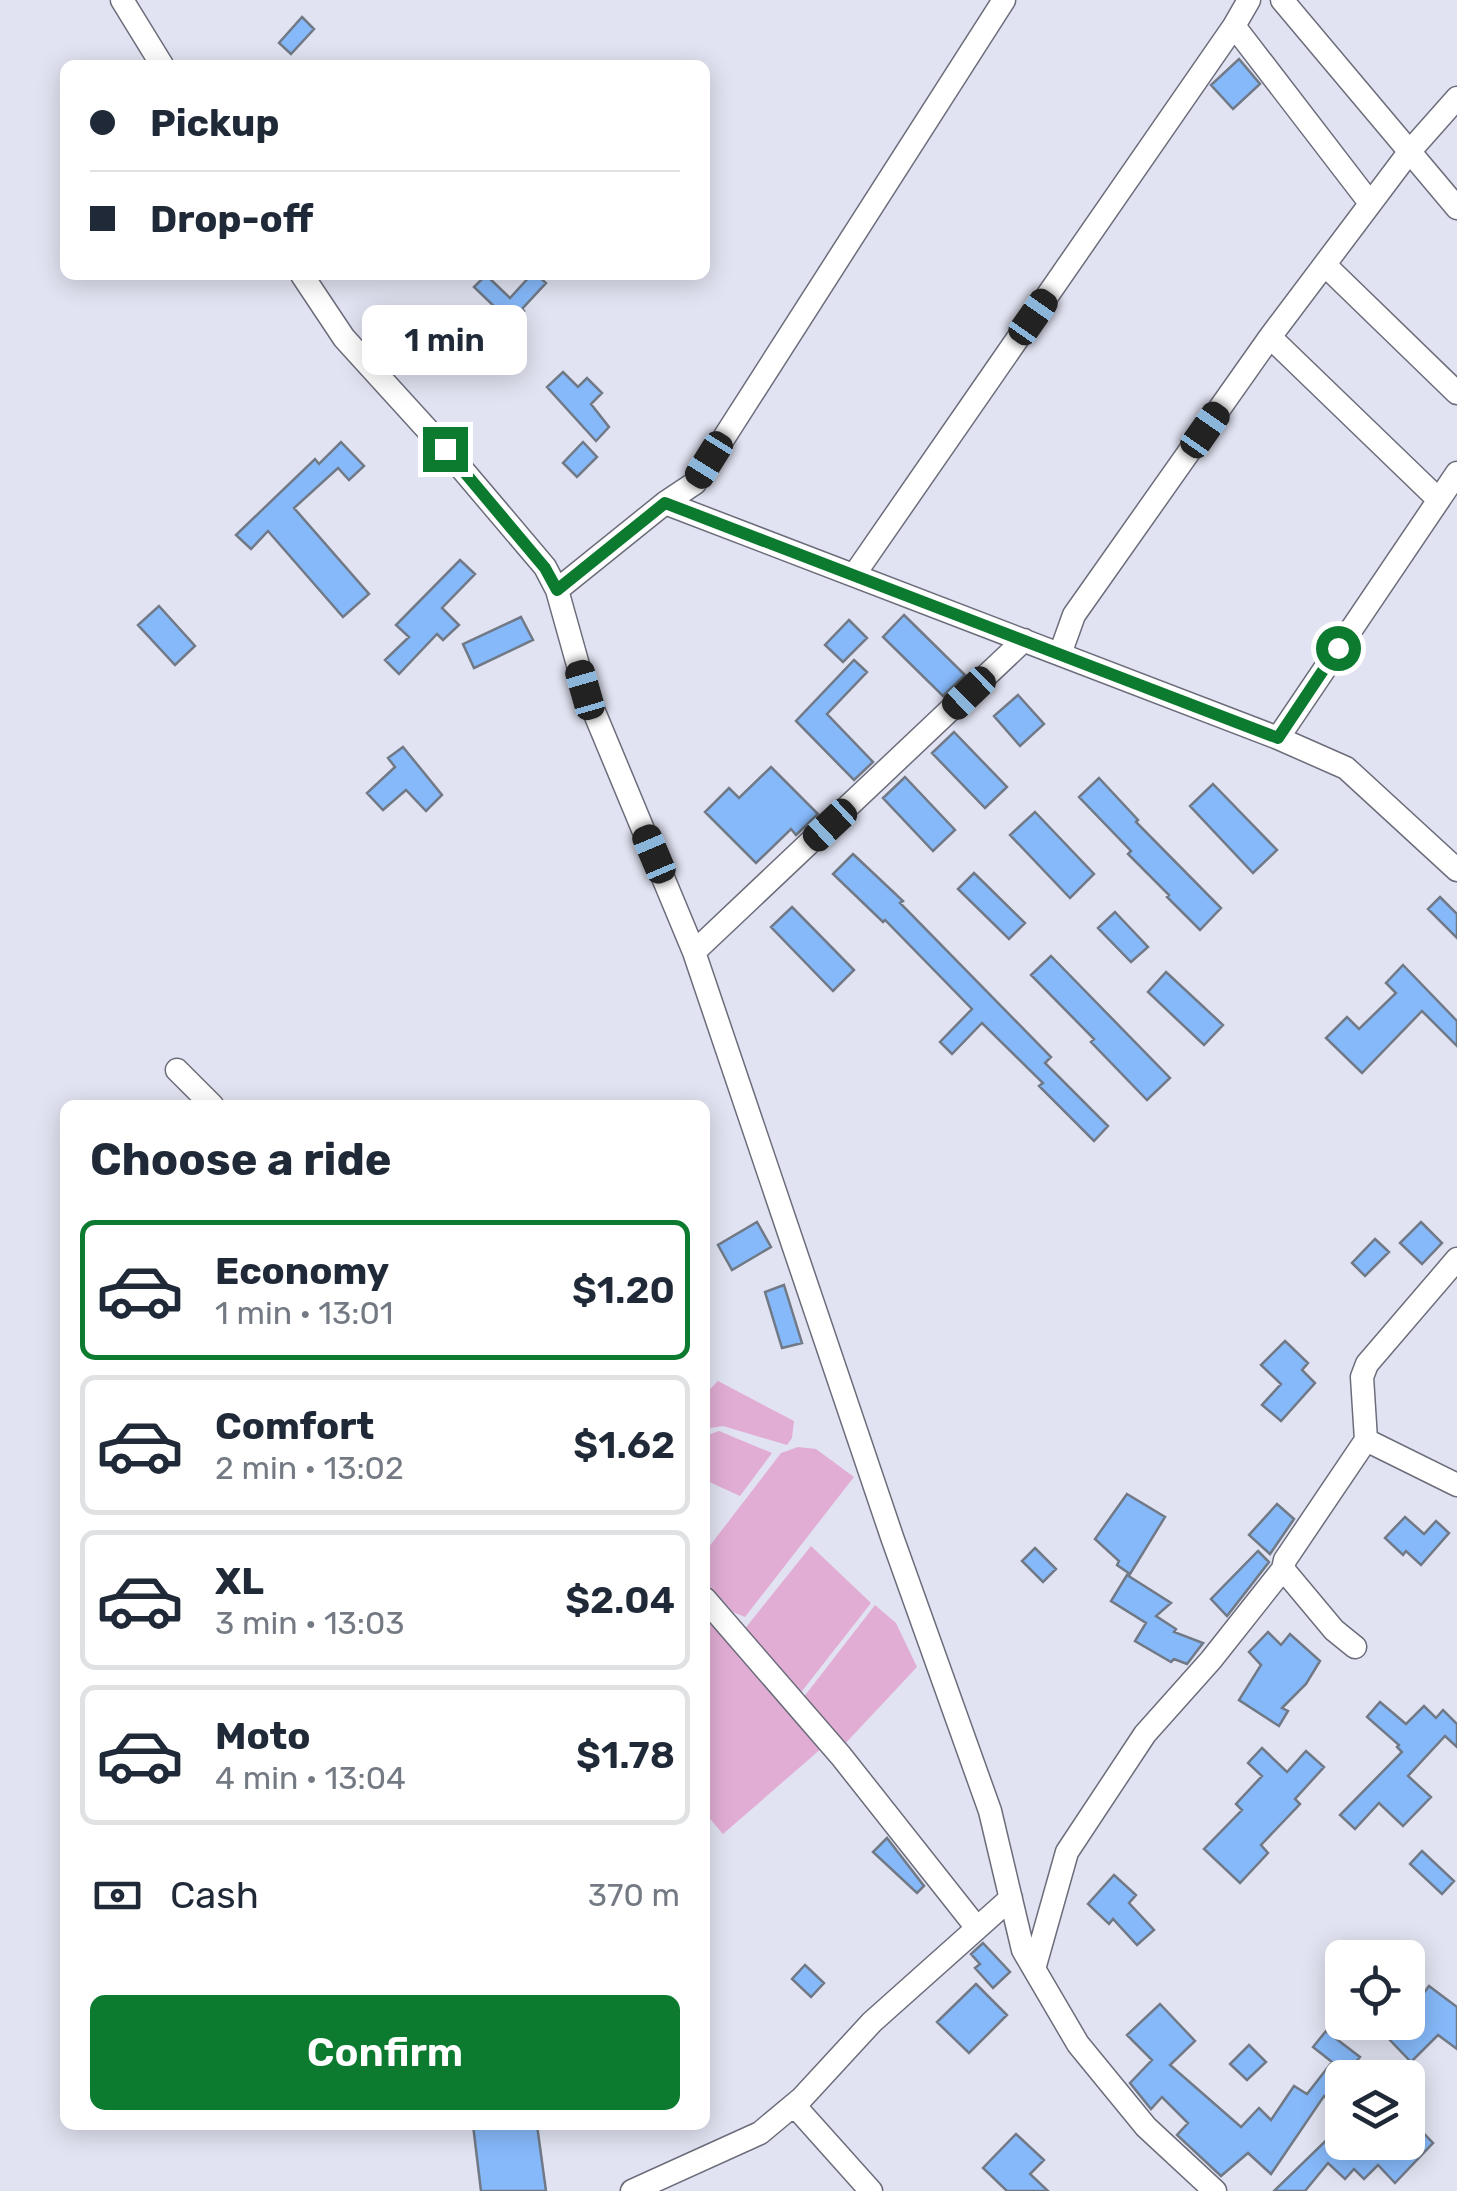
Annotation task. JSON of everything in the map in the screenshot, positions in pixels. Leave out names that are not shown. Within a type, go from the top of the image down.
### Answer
[{"type":"street","points":[[122,0],[159,60]]},
{"type":"street","points":[[557,590],[695,483],[1004,0]]},
{"type":"street","points":[[854,576],[1234,26],[1248,0]]},
{"type":"street","points":[[1282,0],[1457,208]]},
{"type":"street","points":[[1234,26],[1370,203]]},
{"type":"street","points":[[1060,654],[1074,615],[1270,337],[1410,151],[1457,98]]},
{"type":"street","points":[[1325,264],[1457,393]]},
{"type":"street","points":[[305,280],[344,338],[445,449],[545,568],[557,590],[585,690],[694,952],[892,1537],[990,1811],[1023,1950],[1078,2044],[1146,2128],[1215,2191]]},
{"type":"street","points":[[1270,337],[1439,500]]},
{"type":"street","points":[[1278,738],[1457,473]]},
{"type":"street","points":[[665,503],[1278,738],[1346,768],[1457,870]]},
{"type":"street","points":[[694,952],[1024,640]]},
{"type":"street","points":[[177,1070],[207,1100]]},
{"type":"street","points":[[1034,1969],[1067,1852],[1145,1734],[1284,1569],[1284,1560],[1366,1440],[1362,1377],[1366,1364],[1457,1259]]},
{"type":"street","points":[[1366,1440],[1457,1484]]},
{"type":"street","points":[[1284,1569],[1334,1630],[1356,1647]]},
{"type":"street","points":[[710,1606],[841,1756],[977,1928]]},
{"type":"street","points":[[632,2191],[760,2132],[794,2104],[872,2022],[1011,1898]]},
{"type":"street","points":[[794,2104],[871,2191]]},
{"type":"shaded area","points":[[718,1381],[794,1421],[792,1438],[787,1445],[723,1426],[710,1428],[710,1389]]},
{"type":"shaded area","points":[[719,1431],[772,1453],[740,1496],[710,1482],[710,1434]]},
{"type":"shaded area","points":[[798,1447],[816,1449],[854,1477],[745,1617],[733,1612],[710,1587],[710,1545],[781,1453]]},
{"type":"shaded area","points":[[811,1546],[871,1603],[799,1695],[743,1631]]},
{"type":"shaded area","points":[[875,1605],[896,1623],[917,1667],[843,1746],[803,1698]]},
{"type":"shaded area","points":[[710,1621],[822,1748],[723,1834],[710,1819]]},
{"type":"building","points":[[302,17],[314,29],[291,54],[279,43]]},
{"type":"building","points":[[1239,59],[1260,84],[1233,109],[1211,85]]},
{"type":"building","points":[[481,280],[491,280],[510,298],[526,280],[546,283],[503,330],[491,317],[498,310],[474,287]]},
{"type":"building","points":[[563,372],[578,387],[587,378],[602,393],[591,404],[609,427],[596,441],[547,387]]},
{"type":"building","points":[[341,442],[364,466],[349,480],[338,468],[294,508],[369,594],[343,617],[268,531],[251,549],[236,535],[315,459],[319,464]]},
{"type":"building","points":[[583,442],[597,457],[577,477],[563,463]]},
{"type":"building","points":[[460,560],[475,574],[442,608],[459,625],[443,640],[437,634],[399,674],[385,660],[409,637],[396,625]]},
{"type":"building","points":[[159,606],[195,646],[175,665],[138,625]]},
{"type":"building","points":[[904,615],[965,675],[943,696],[883,637]]},
{"type":"building","points":[[521,617],[533,640],[474,668],[463,644]]},
{"type":"building","points":[[849,620],[867,638],[843,662],[825,645]]},
{"type":"building","points":[[854,660],[867,672],[827,714],[873,762],[854,780],[796,721]]},
{"type":"building","points":[[1018,695],[1044,724],[1020,746],[994,716]]},
{"type":"building","points":[[954,732],[1007,787],[985,808],[932,753]]},
{"type":"building","points":[[403,747],[442,795],[426,811],[406,790],[383,810],[367,793],[395,767],[388,758]]},
{"type":"building","points":[[771,767],[818,814],[796,835],[791,829],[756,863],[705,812],[729,788],[739,798]]},
{"type":"building","points":[[905,777],[955,830],[933,851],[883,798]]},
{"type":"building","points":[[1099,778],[1136,822],[1221,908],[1200,930],[1079,797]]},
{"type":"building","points":[[1213,784],[1277,850],[1253,873],[1190,806]]},
{"type":"building","points":[[1035,812],[1094,874],[1070,898],[1010,835]]},
{"type":"building","points":[[853,854],[1051,1057],[1045,1063],[1108,1126],[1094,1141],[982,1023],[952,1054],[940,1042],[972,1009],[885,920],[833,874]]},
{"type":"building","points":[[974,873],[1025,923],[1009,939],[958,889]]},
{"type":"building","points":[[1440,897],[1457,914],[1457,938],[1428,909]]},
{"type":"building","points":[[792,907],[854,970],[833,991],[771,927]]},
{"type":"building","points":[[1115,912],[1148,947],[1131,962],[1098,928]]},
{"type":"building","points":[[1051,956],[1170,1078],[1147,1100],[1031,975]]},
{"type":"building","points":[[1403,965],[1457,1021],[1457,1046],[1422,1011],[1362,1073],[1326,1038],[1347,1017],[1359,1029],[1396,993],[1386,983]]},
{"type":"building","points":[[1166,972],[1223,1025],[1204,1045],[1148,992]]},
{"type":"building","points":[[757,1222],[771,1247],[732,1270],[718,1245]]},
{"type":"building","points":[[1421,1222],[1442,1243],[1422,1264],[1400,1243]]},
{"type":"building","points":[[1375,1239],[1389,1252],[1365,1276],[1352,1263]]},
{"type":"building","points":[[784,1285],[802,1343],[782,1348],[765,1292]]},
{"type":"building","points":[[1285,1341],[1308,1363],[1302,1370],[1315,1383],[1281,1421],[1262,1405],[1281,1384],[1261,1365]]},
{"type":"building","points":[[1127,1494],[1165,1517],[1130,1574],[1095,1539]]},
{"type":"building","points":[[1277,1504],[1294,1519],[1270,1554],[1249,1535]]},
{"type":"building","points":[[1405,1517],[1424,1534],[1436,1521],[1449,1533],[1421,1565],[1385,1538]]},
{"type":"building","points":[[1035,1548],[1056,1569],[1043,1582],[1022,1561]]},
{"type":"building","points":[[1258,1551],[1269,1562],[1227,1616],[1211,1599]]},
{"type":"building","points":[[1127,1575],[1171,1603],[1156,1616],[1176,1629],[1174,1632],[1203,1643],[1187,1664],[1174,1659],[1171,1662],[1135,1641],[1146,1623],[1111,1601]]},
{"type":"building","points":[[1268,1632],[1281,1645],[1290,1634],[1320,1661],[1306,1684],[1282,1708],[1288,1711],[1279,1726],[1239,1700],[1261,1665],[1249,1652]]},
{"type":"building","points":[[1380,1702],[1406,1724],[1424,1706],[1436,1718],[1443,1710],[1457,1724],[1457,1747],[1445,1736],[1408,1776],[1431,1797],[1403,1826],[1379,1803],[1355,1829],[1340,1815],[1402,1752],[1367,1717]]},
{"type":"building","points":[[1262,1748],[1287,1772],[1306,1751],[1324,1767],[1295,1799],[1300,1804],[1261,1845],[1268,1853],[1240,1883],[1204,1849],[1242,1810],[1236,1804],[1262,1776],[1248,1763]]},
{"type":"building","points":[[887,1838],[924,1886],[917,1893],[873,1852]]},
{"type":"building","points":[[1422,1851],[1454,1881],[1442,1894],[1410,1864]]},
{"type":"building","points":[[1114,1875],[1136,1895],[1129,1903],[1154,1930],[1137,1945],[1113,1919],[1109,1924],[1088,1904]]},
{"type":"building","points":[[983,1943],[1010,1972],[993,1988],[975,1968],[980,1964],[971,1954]]},
{"type":"building","points":[[805,1965],[824,1983],[811,1997],[792,1979]]},
{"type":"building","points":[[976,1984],[1007,2015],[969,2053],[937,2022]]},
{"type":"building","points":[[1429,1986],[1457,2007],[1457,2049],[1438,2035],[1409,2060],[1390,2040],[1425,2040],[1425,1991]]},
{"type":"building","points":[[1160,2004],[1195,2041],[1170,2065],[1241,2127],[1259,2108],[1271,2120],[1294,2086],[1307,2094],[1325,2071],[1325,2097],[1271,2174],[1248,2153],[1221,2176],[1177,2135],[1188,2123],[1162,2097],[1151,2109],[1130,2083],[1152,2060],[1127,2035]]},
{"type":"building","points":[[1325,2032],[1325,2040],[1338,2040],[1360,2057],[1329,2060],[1313,2047]]},
{"type":"building","points":[[1249,2045],[1266,2062],[1247,2080],[1230,2064]]},
{"type":"building","points":[[474,2130],[538,2130],[546,2191],[481,2191]]},
{"type":"building","points":[[1016,2134],[1044,2160],[1030,2174],[1048,2191],[1007,2191],[983,2168]]},
{"type":"building","points":[[1425,2135],[1433,2143],[1425,2151]]},
{"type":"building","points":[[1325,2142],[1325,2160],[1417,2160],[1395,2183],[1378,2165],[1364,2179],[1354,2169],[1345,2179],[1328,2163],[1305,2191],[1274,2191]]},
{"type":"route","points":[[445,449],[545,568],[557,590],[665,503],[1278,738],[1338,648]]}]
